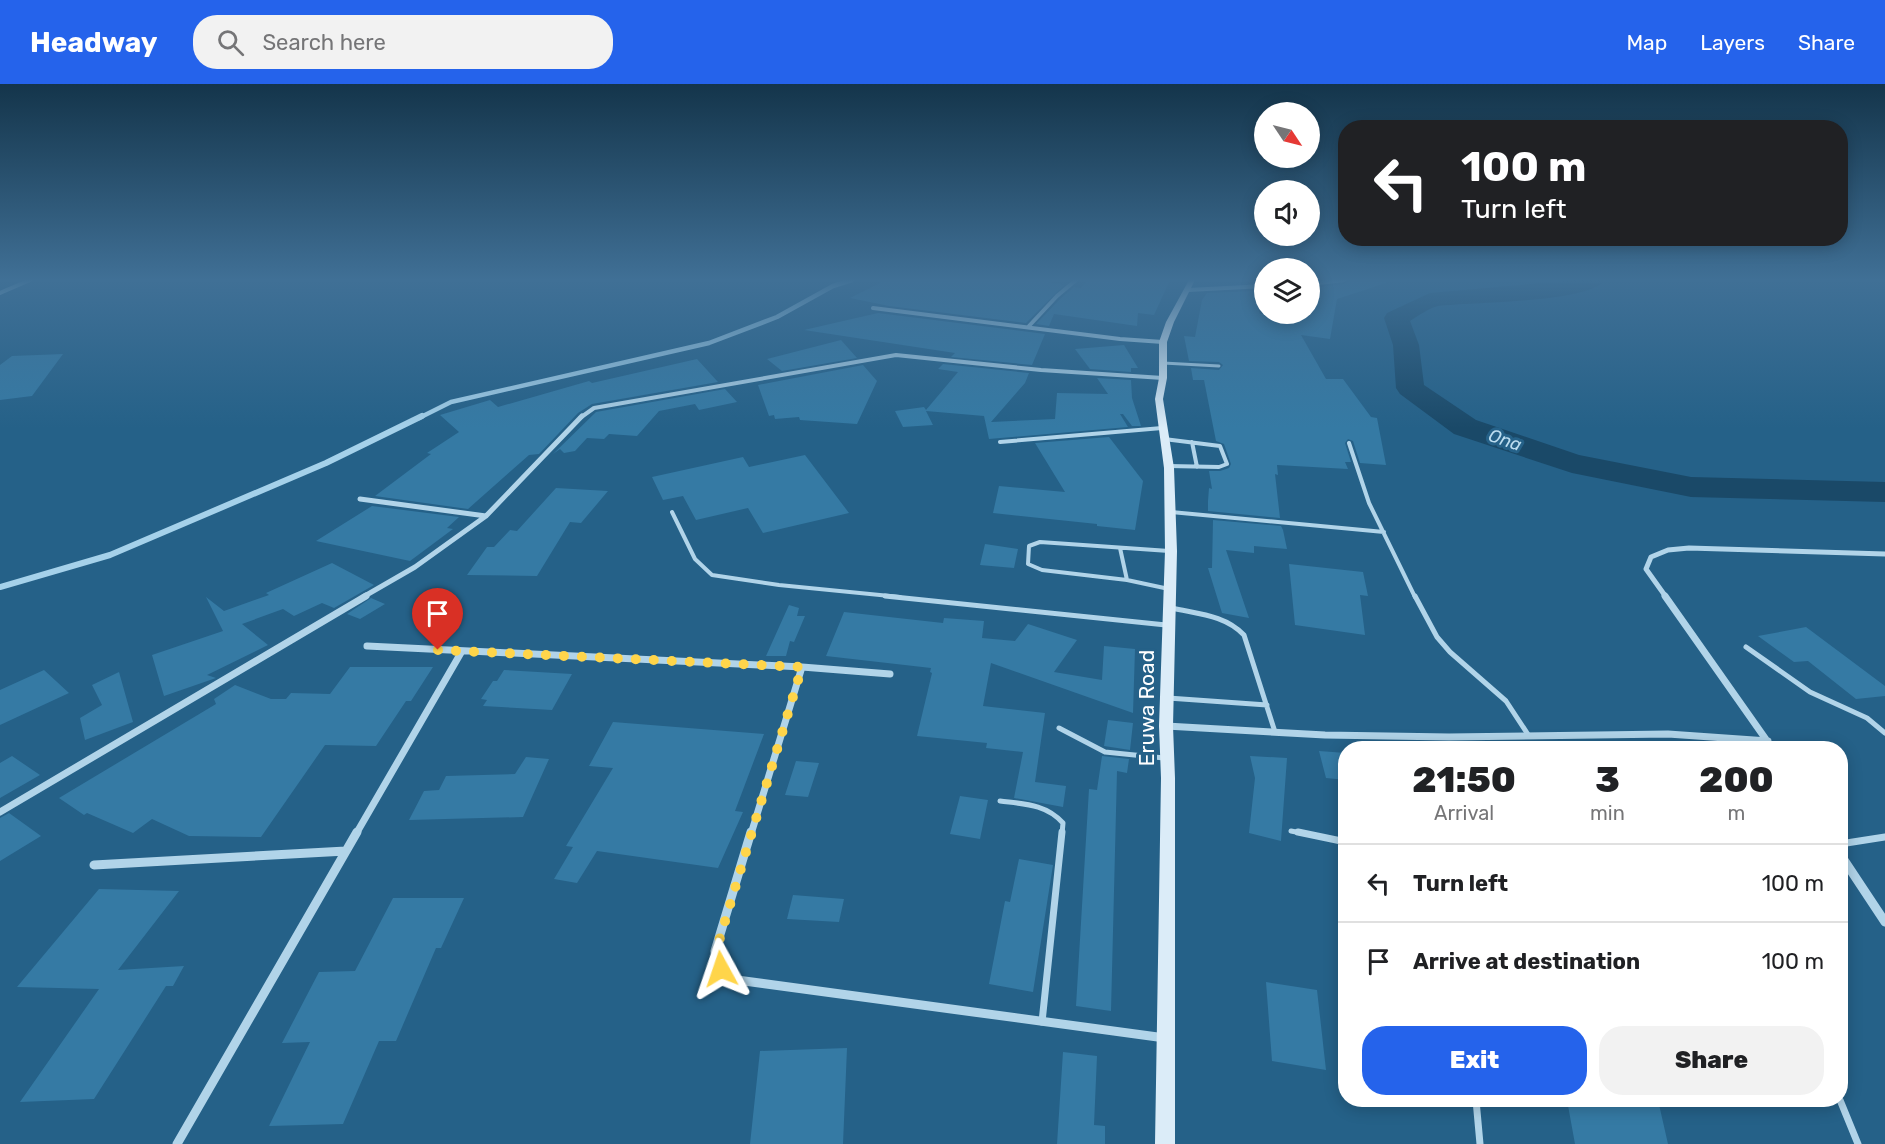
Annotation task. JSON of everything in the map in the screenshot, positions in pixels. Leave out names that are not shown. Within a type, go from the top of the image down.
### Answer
[{"type":"main road","name":"Eruwa Road","points":[[1165,1144],[1166,726],[1171,551],[1168,466],[1159,399],[1163,378],[1163,342],[1167,329]]},
{"type":"street","points":[[1053,329],[1120,339],[1163,342]]},
{"type":"street","points":[[0,812],[415,567],[486,516],[575,421],[594,408],[896,355],[1041,370],[1163,378]]},
{"type":"street","points":[[360,499],[486,516]]},
{"type":"street","points":[[1768,741],[1646,569],[1651,557],[1668,550],[1689,548],[1885,554]]},
{"type":"street","points":[[367,646],[802,667],[890,674]]},
{"type":"street","points":[[177,1144],[462,651]]},
{"type":"street","points":[[802,667],[716,951],[721,969],[737,980],[1166,1038]]},
{"type":"street","points":[[1166,726],[1437,737],[1668,734],[1768,741]]},
{"type":"street","points":[[94,866],[346,851]]},
{"type":"street","points":[[1848,866],[1885,922]]},
{"type":"lane","points":[[1163,363],[1219,366]]},
{"type":"lane","points":[[1000,442],[1163,434],[1192,442],[1220,446],[1227,464],[1219,467],[1168,466]]},
{"type":"lane","points":[[1192,442],[1197,467]]},
{"type":"lane","points":[[1349,443],[1369,503],[1437,637],[1506,701],[1529,736]]},
{"type":"lane","points":[[672,512],[695,560],[712,574],[779,585],[1169,625]]},
{"type":"lane","points":[[1169,512],[1384,532]]},
{"type":"lane","points":[[1169,589],[1127,580],[1041,570],[1028,564],[1027,559],[1029,546],[1040,542],[1171,551]]},
{"type":"lane","points":[[1120,548],[1127,580]]},
{"type":"lane","points":[[1169,608],[1223,619],[1237,625],[1244,635],[1275,732]]},
{"type":"lane","points":[[1746,647],[1810,692],[1867,718],[1885,733]]},
{"type":"lane","points":[[1167,698],[1267,705]]},
{"type":"lane","points":[[1059,728],[1104,752],[1167,758]]},
{"type":"lane","points":[[1000,801],[1042,806],[1055,813],[1063,823],[1042,1022]]},
{"type":"lane","points":[[1291,831],[1338,840]]},
{"type":"lane","points":[[1848,843],[1885,837]]},
{"type":"lane","points":[[1477,1107],[1480,1144]]},
{"type":"lane","points":[[1843,1107],[1858,1144]]},
{"type":"building","points":[[1009,329],[1045,334],[1032,365],[951,357],[955,353],[804,330]]},
{"type":"building","points":[[1196,329],[1332,329],[1330,339],[1301,335],[1326,379],[1343,379],[1371,417],[1377,418],[1386,465],[1360,463],[1353,441],[1348,439],[1345,443],[1351,462],[1345,462],[1348,469],[1277,465],[1278,475],[1275,474],[1280,518],[1208,511],[1209,488],[1212,489],[1209,471],[1220,471],[1229,468],[1231,464],[1224,444],[1216,441],[1204,380],[1193,380],[1191,368],[1219,370],[1223,365],[1219,362],[1189,361],[1184,336],[1195,337]]},
{"type":"building","points":[[841,340],[857,358],[782,371],[767,359]]},
{"type":"building","points":[[1124,345],[1138,368],[1131,368],[1131,372],[1090,369],[1075,349]]},
{"type":"building","points":[[63,354],[32,396],[0,400],[0,365],[12,356]]},
{"type":"building","points":[[697,359],[718,382],[592,404],[578,413],[539,454],[529,455],[468,509],[375,496],[431,454],[427,453],[459,432],[440,415],[490,400],[498,407],[589,381],[592,383]]},
{"type":"building","points":[[943,364],[1029,373],[1025,383],[991,422],[1055,419],[1057,393],[1108,394],[1097,378],[1131,380],[1132,398],[1141,426],[1132,426],[1123,414],[1120,414],[1128,427],[989,439],[984,416],[926,411],[933,425],[903,427],[895,411],[924,407],[926,410],[958,372],[938,369]]},
{"type":"building","points":[[863,365],[877,381],[857,424],[800,420],[799,417],[775,419],[774,415],[769,416],[758,385]]},
{"type":"building","points":[[725,389],[737,402],[699,410],[695,404],[659,411],[637,436],[609,434],[604,439],[587,438],[575,451],[564,453],[560,449],[553,454],[596,412]]},
{"type":"building","points":[[1109,437],[1143,481],[1135,530],[993,513],[999,486],[1065,492],[1035,443]]},
{"type":"building","points":[[805,455],[849,513],[763,533],[748,508],[696,520],[683,496],[663,500],[652,477],[743,457],[749,467]]},
{"type":"building","points":[[556,488],[608,491],[581,523],[570,522],[537,576],[467,575],[487,547],[494,547],[510,530],[517,531]]},
{"type":"building","points":[[372,506],[459,517],[447,528],[453,529],[410,561],[316,541]]},
{"type":"building","points":[[1213,520],[1281,526],[1283,530],[1287,549],[1254,546],[1254,553],[1226,550],[1249,618],[1222,613],[1208,568],[1212,568]]},
{"type":"building","points":[[985,544],[1018,549],[1014,568],[980,565]]},
{"type":"building","points":[[332,563],[374,585],[334,608],[322,603],[294,616],[283,609],[242,624],[268,645],[207,675],[216,678],[164,696],[152,655],[223,631],[206,597],[224,611],[269,595],[266,593]]},
{"type":"building","points":[[1289,564],[1363,572],[1368,596],[1360,595],[1365,635],[1295,625]]},
{"type":"building","points":[[371,598],[385,604],[360,619],[347,614]]},
{"type":"building","points":[[789,605],[799,608],[797,616],[805,616],[794,642],[790,641],[786,656],[766,656]]},
{"type":"building","points":[[844,612],[943,623],[944,618],[984,621],[982,638],[1015,641],[1028,624],[1077,640],[1054,672],[1102,680],[1104,646],[1135,649],[1133,713],[991,663],[983,706],[1045,713],[1035,782],[1066,786],[1063,807],[1014,798],[1023,752],[986,748],[987,743],[917,736],[932,673],[931,668],[826,656]]},
{"type":"building","points":[[1806,627],[1885,686],[1885,696],[1856,699],[1808,661],[1794,662],[1758,636]]},
{"type":"building","points":[[350,667],[433,667],[411,701],[406,701],[376,746],[325,745],[261,837],[189,836],[152,819],[133,833],[87,813],[84,815],[59,798],[216,704],[214,699],[235,685],[271,699],[286,699],[291,693],[330,694]]},
{"type":"building","points":[[44,670],[69,693],[0,725],[0,690]]},
{"type":"building","points":[[504,670],[572,674],[552,710],[483,706],[487,700],[481,699]]},
{"type":"building","points":[[119,672],[133,722],[85,740],[80,718],[102,705],[92,685]]},
{"type":"building","points":[[1108,720],[1133,723],[1130,750],[1104,746]]},
{"type":"building","points":[[613,722],[764,734],[735,811],[743,812],[718,868],[597,851],[577,883],[554,879],[573,847],[566,846],[613,768],[589,766]]},
{"type":"building","points":[[1319,751],[1338,752],[1338,779],[1326,778]]},
{"type":"building","points":[[12,756],[40,775],[0,798],[0,763]]},
{"type":"building","points":[[1102,756],[1129,759],[1127,773],[1117,771],[1111,1011],[1076,1006],[1089,789],[1097,790]]},
{"type":"building","points":[[1250,756],[1287,758],[1281,841],[1249,833],[1255,778]]},
{"type":"building","points":[[526,757],[549,759],[523,817],[409,820],[424,791],[439,790],[446,776],[515,774]]},
{"type":"building","points":[[796,761],[819,763],[808,797],[785,795]]},
{"type":"building","points":[[960,796],[988,800],[980,839],[950,834]]},
{"type":"building","points":[[9,813],[41,836],[0,861],[0,818]]},
{"type":"building","points":[[1019,859],[1053,865],[1033,992],[989,984],[1005,901],[1010,902]]},
{"type":"building","points":[[99,889],[179,891],[118,970],[184,966],[173,986],[166,986],[94,1099],[20,1102],[99,989],[17,987]]},
{"type":"building","points":[[793,895],[844,899],[839,922],[787,919]]},
{"type":"building","points":[[393,898],[464,898],[441,948],[436,948],[396,1041],[379,1041],[343,1124],[269,1126],[310,1042],[282,1043],[319,972],[355,971]]},
{"type":"building","points":[[1266,982],[1317,990],[1326,1070],[1272,1061]]},
{"type":"building","points":[[847,1048],[843,1144],[750,1144],[760,1051]]},
{"type":"building","points":[[1063,1052],[1097,1056],[1094,1125],[1105,1126],[1105,1144],[1057,1144]]},
{"type":"building","points":[[1568,1107],[1660,1107],[1668,1144],[1575,1144]]},
{"type":"waterway","points":[[419,418],[451,402],[709,343],[744,329]]},
{"type":"waterway","name":"Ona","points":[[1400,329],[1406,345],[1410,388],[1465,427],[1572,463],[1691,487],[1885,492]]},
{"type":"waterway","points":[[0,587],[110,555],[326,463],[422,416]]},
{"type":"route","points":[[438,650],[802,667],[716,951],[721,969]]}]
